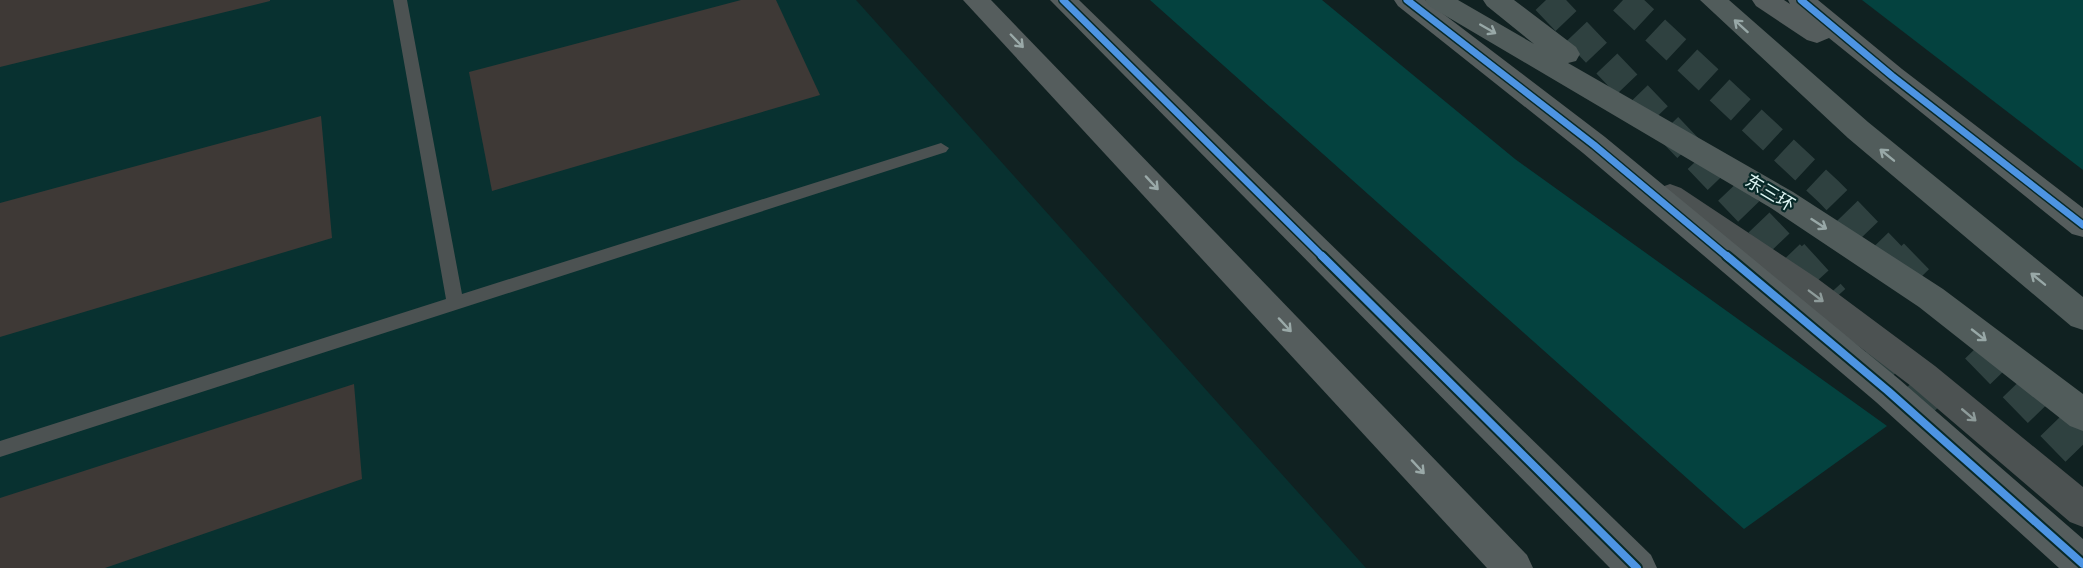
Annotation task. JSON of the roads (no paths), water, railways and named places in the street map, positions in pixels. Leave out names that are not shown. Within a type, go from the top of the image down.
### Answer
[{"type":"main road","name":"东三环","points":[[1438,0],[1782,200],[1931,298],[2083,415]]},
{"type":"main road","points":[[1496,0],[1560,51],[1782,200]]},
{"type":"main road","points":[[1713,0],[1858,130],[2083,316]]},
{"type":"street","points":[[976,0],[1155,186],[1513,568]]},
{"type":"street","points":[[1063,0],[1637,568]]},
{"type":"street","points":[[1407,0],[1594,144],[1888,391],[2083,564]]},
{"type":"street","points":[[1765,0],[1829,42],[1892,76]]},
{"type":"street","points":[[1800,0],[1892,76],[2083,225]]},
{"type":"street","points":[[1594,144],[1806,288],[1923,376],[2083,510]]},
{"type":"lane","points":[[400,0],[456,303]]},
{"type":"lane","points":[[0,449],[941,148]]},
{"type":"tunnel","points":[[1546,0],[1793,258]]},
{"type":"tunnel","points":[[1623,0],[1829,192],[1893,258]]},
{"type":"tunnel","points":[[1791,256],[1832,301]]},
{"type":"tunnel","points":[[1891,256],[1921,287]]},
{"type":"tunnel","points":[[1872,346],[1942,424]]},
{"type":"tunnel","points":[[1978,346],[2083,454]]}]
